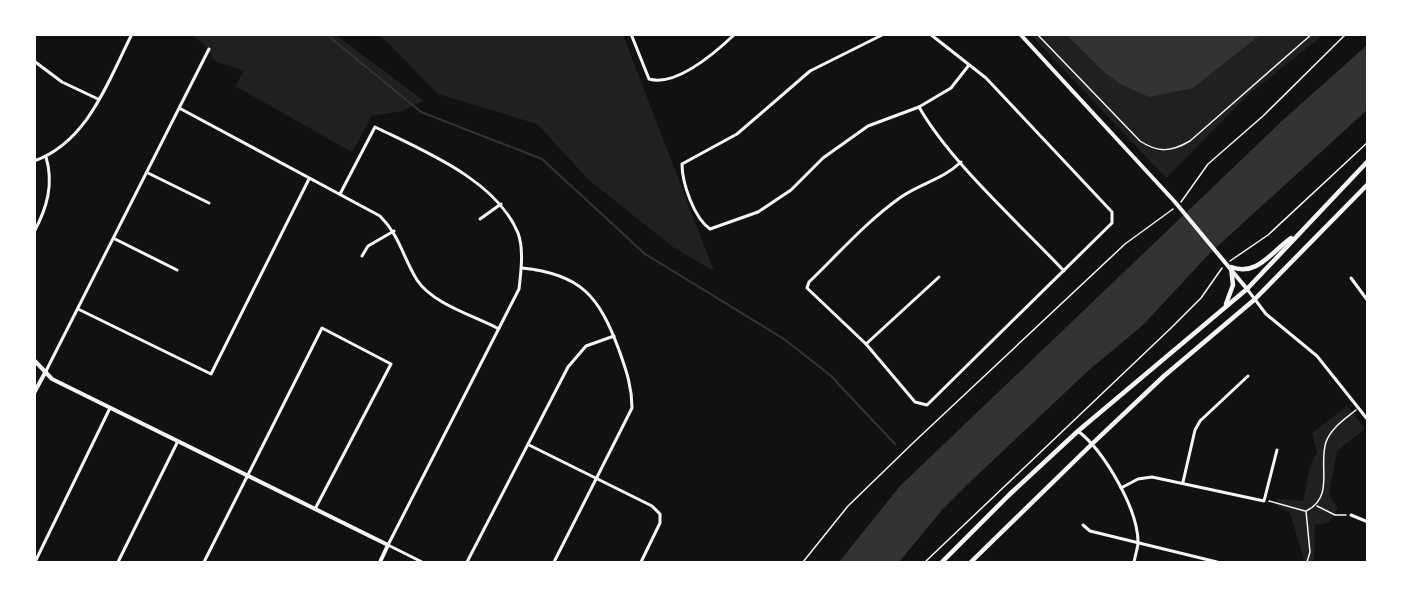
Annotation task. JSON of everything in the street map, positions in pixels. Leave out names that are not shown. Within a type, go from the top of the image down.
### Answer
[{"type":"main road","points":[[942,562],[1078,431],[1247,289],[1368,161]]},
{"type":"main road","points":[[971,562],[1164,376],[1254,300],[1368,184]]},
{"type":"main road","points":[[1225,307],[1233,285],[1230,266],[1248,271],[1256,268],[1301,231]]},
{"type":"street","points":[[631,34],[648,79],[658,82],[689,69],[710,56],[735,34]]},
{"type":"street","points":[[884,34],[810,71],[737,134],[682,164],[682,175],[701,223],[710,229],[758,212],[791,190],[823,158],[867,126],[919,107],[951,88],[969,65]]},
{"type":"street","points":[[930,34],[986,78],[1112,212],[1113,217],[1112,223],[927,405],[920,404],[915,402],[866,344],[807,288],[809,282],[872,220],[903,195],[947,175],[961,162]]},
{"type":"street","points":[[1020,34],[1195,225],[1266,314],[1317,356],[1368,420]]},
{"type":"street","points":[[34,161],[66,145],[79,132],[130,35]]},
{"type":"street","points":[[34,393],[115,239],[209,49]]},
{"type":"street","points":[[34,60],[62,82],[98,99]]},
{"type":"street","points":[[919,107],[930,125],[961,162],[1064,271]]},
{"type":"street","points":[[181,109],[265,152],[309,179],[380,216],[394,231],[418,281],[434,297],[497,328]]},
{"type":"street","points":[[340,194],[375,127],[447,162],[501,204],[519,235],[522,267],[519,289],[497,328],[380,562]]},
{"type":"street","points":[[34,232],[46,210],[50,182],[45,157]]},
{"type":"street","points":[[148,173],[209,203]]},
{"type":"street","points":[[78,309],[211,374],[309,179]]},
{"type":"street","points":[[480,219],[501,204]]},
{"type":"street","points":[[362,256],[368,246],[394,231]]},
{"type":"street","points":[[115,239],[177,270]]},
{"type":"street","points":[[522,267],[560,274],[582,288],[605,314],[632,386],[632,408],[554,562]]},
{"type":"street","points":[[866,344],[939,277]]},
{"type":"street","points":[[1351,278],[1368,300]]},
{"type":"street","points":[[204,562],[322,328],[391,364],[315,509]]},
{"type":"street","points":[[467,562],[568,367],[585,346],[614,336]]},
{"type":"street","points":[[34,360],[52,379],[422,562]]},
{"type":"street","points":[[1183,482],[1194,430],[1200,421],[1248,376]]},
{"type":"street","points":[[35,562],[111,407]]},
{"type":"street","points":[[1078,431],[1093,442],[1121,488],[1138,543],[1134,562]]},
{"type":"street","points":[[118,562],[178,441]]},
{"type":"street","points":[[529,445],[652,506],[660,514],[660,523],[641,562]]},
{"type":"street","points":[[1121,488],[1138,479],[1152,477],[1264,501],[1277,450]]},
{"type":"street","points":[[1351,515],[1368,522]]},
{"type":"street","points":[[1083,525],[1090,531],[1218,562]]},
{"type":"path","points":[[1037,34],[1140,141],[1158,150],[1166,151],[1190,141],[1311,34]]},
{"type":"path","points":[[803,562],[848,506],[1125,244],[1182,202],[1213,159],[1263,116],[1346,34]]},
{"type":"path","points":[[1268,235],[1368,142]]},
{"type":"path","points":[[925,562],[1202,298]]},
{"type":"path","points":[[1264,501],[1306,512],[1316,506],[1324,483],[1327,440],[1335,428],[1357,409]]},
{"type":"path","points":[[1316,506],[1335,515],[1351,515]]},
{"type":"path","points":[[1306,512],[1310,552],[1308,562]]},
{"type":"shaded area","points":[[191,35],[336,35],[424,101],[402,111],[372,116],[352,152],[235,86],[244,71],[215,61],[205,45]]},
{"type":"shaded area","points":[[380,35],[623,35],[714,271],[673,247],[590,181],[537,124],[438,94]]},
{"type":"shaded area","points":[[1031,35],[1323,35],[1248,95],[1166,178]]},
{"type":"shaded area","points":[[1067,35],[1260,35],[1193,88],[1149,97],[1120,84],[1104,72]]},
{"type":"shaded area","points":[[1367,45],[1367,110],[1209,254],[1143,325],[1089,370],[970,482],[942,510],[899,562],[839,562],[900,486],[1283,120]]},
{"type":"shaded area","points":[[1347,406],[1365,429],[1337,451],[1329,495],[1338,508],[1330,522],[1315,525],[1314,562],[1302,562],[1304,560],[1290,513],[1275,505],[1277,499],[1303,501],[1310,467],[1317,452],[1312,433]]},
{"type":"waterway","points":[[326,34],[421,112],[542,159],[645,254],[784,339],[830,375],[895,444]]}]
